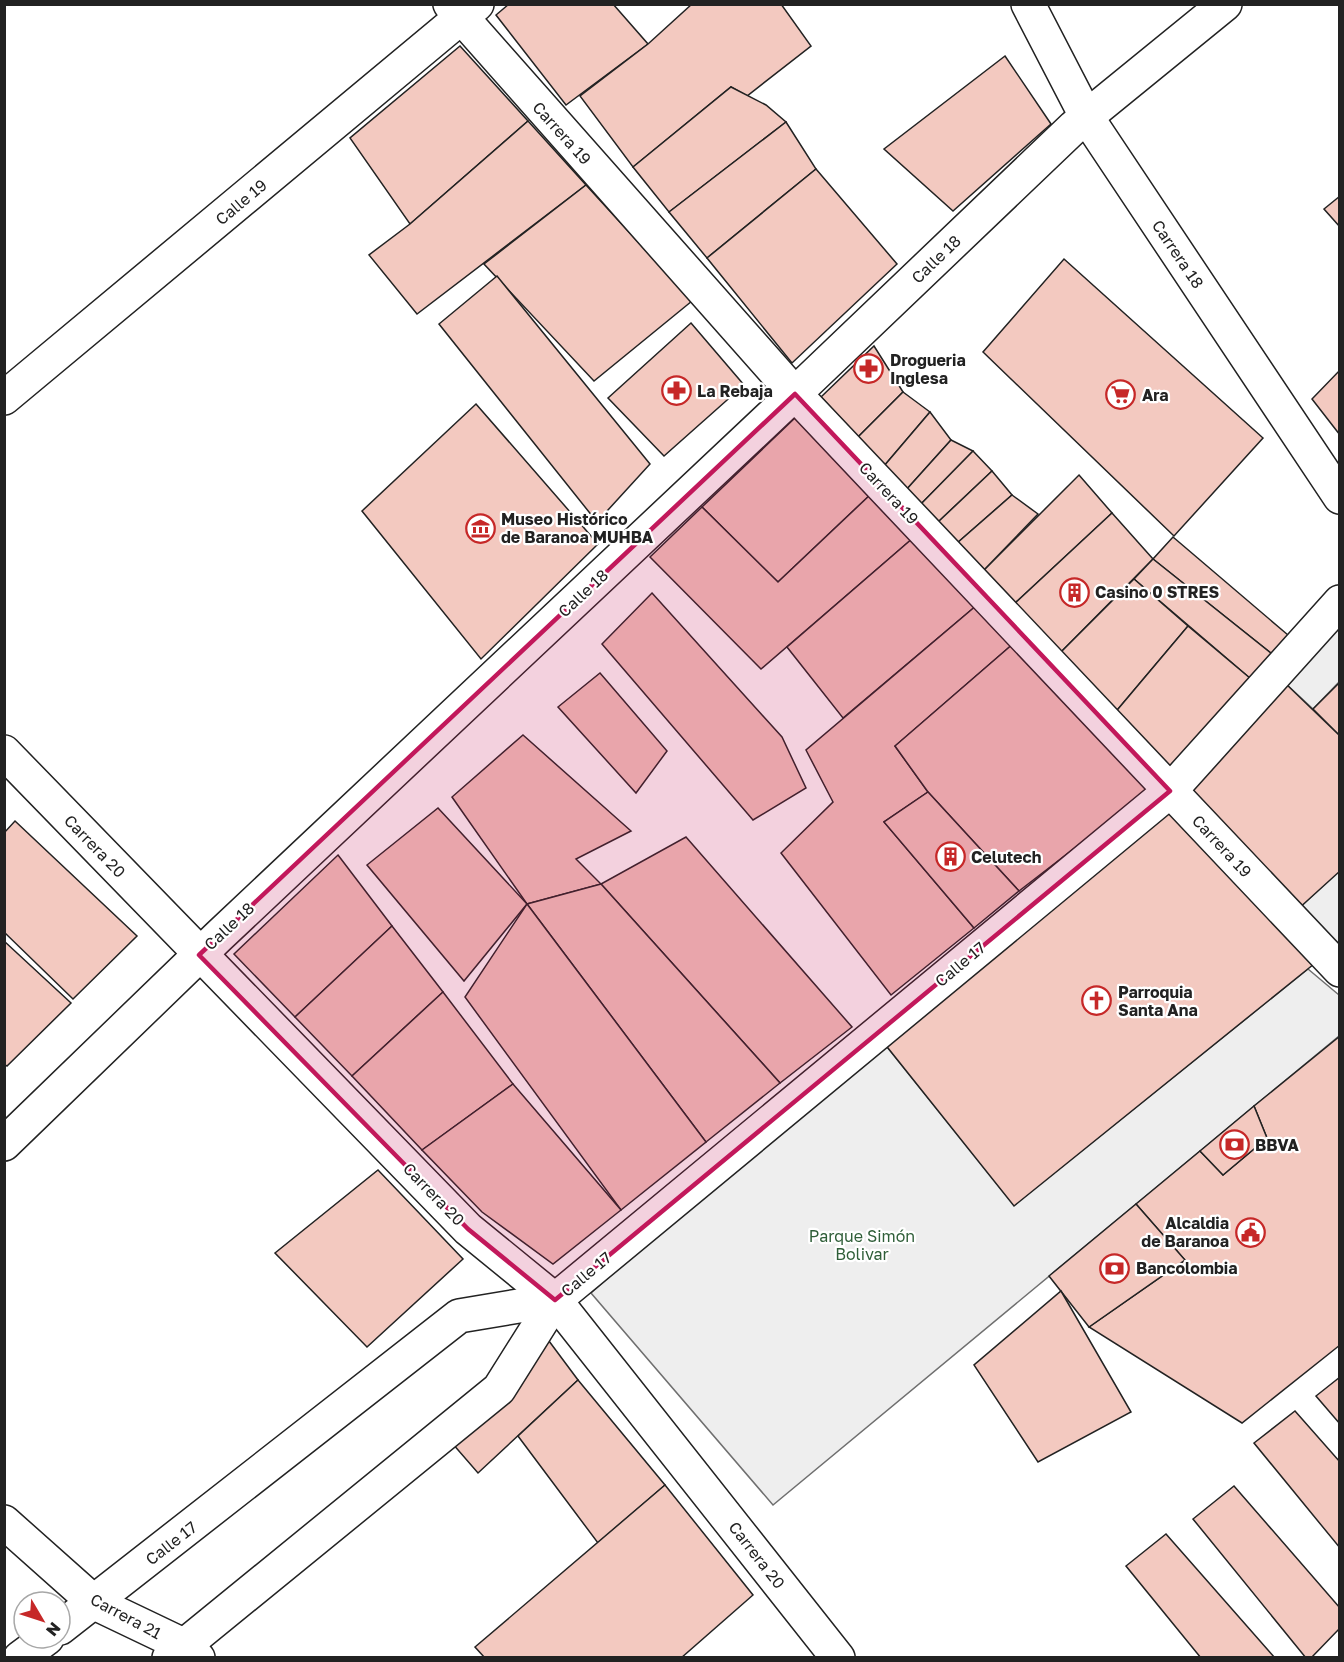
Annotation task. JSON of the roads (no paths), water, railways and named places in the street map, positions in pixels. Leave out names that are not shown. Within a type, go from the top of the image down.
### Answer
[{"type":"street","name":"Carrera 18","points":[[1028,4],[1086,116],[1340,497]]},
{"type":"street","name":"Calle 18","points":[[4,1144],[199,955],[795,394],[1086,116],[1225,4]]},
{"type":"street","name":"Carrera 19","points":[[463,9],[795,394],[1340,970]]},
{"type":"street","name":"Calle 19","points":[[4,398],[463,9]]},
{"type":"street","name":"Calle 17","points":[[184,1654],[499,1389],[555,1300],[1170,790],[1340,602]]},
{"type":"street","name":"Carrera 20","points":[[4,752],[468,1229],[555,1300],[838,1658]]},
{"type":"street","name":"Calle 17","points":[[72,1619],[459,1316],[555,1300]]},
{"type":"street","name":"Carrera 21","points":[[4,1522],[95,1603],[184,1654]]},
{"type":"place","name":"Drogueria Inglesa","points":[[869,369]]},
{"type":"place","name":"La Rebaja","points":[[676,391]]},
{"type":"place","name":"Ara","points":[[1121,395]]},
{"type":"place","name":"Museo Histórico de Baranoa MUHBA","points":[[480,528]]},
{"type":"place","name":"Casino 0 STRES","points":[[1074,592]]},
{"type":"place","name":"Celutech","points":[[950,857]]},
{"type":"place","name":"Parroquia Santa Ana","points":[[1097,1001]]},
{"type":"place","name":"BBVA","points":[[1234,1145]]},
{"type":"place","name":"Alcaldia de Baranoa","points":[[1250,1232]]},
{"type":"place","name":"Bancolombia","points":[[1115,1268]]},
{"type":"park label","name":"Parque Simón Bolivar","points":[[862,1245]]}]
